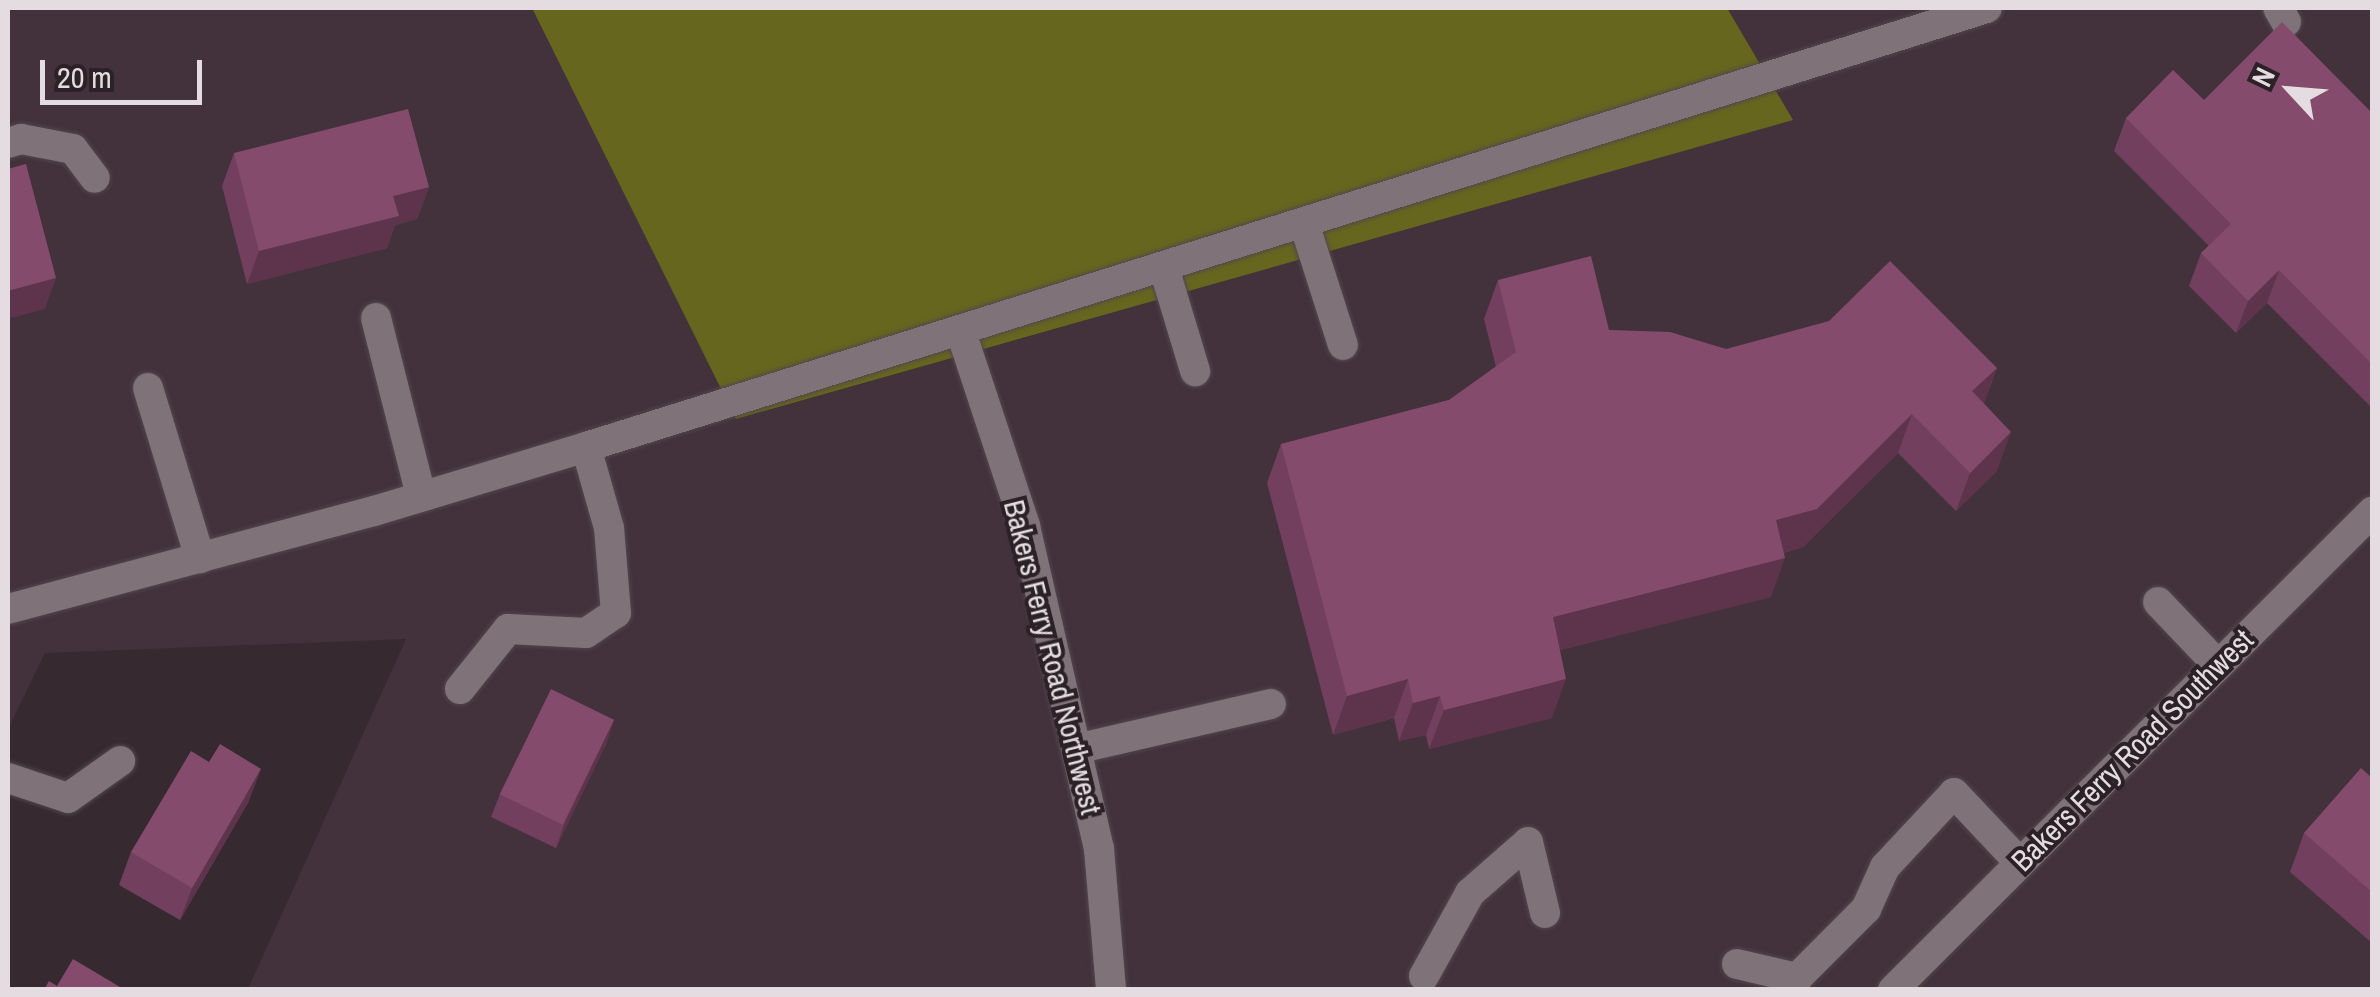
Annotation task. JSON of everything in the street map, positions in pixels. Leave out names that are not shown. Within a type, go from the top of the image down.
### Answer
[{"type":"main road","points":[[8,610],[421,496],[962,332],[1987,8]]},
{"type":"main road","points":[[8,142],[21,139],[73,149],[95,178]]},
{"type":"main road","points":[[1304,223],[1344,346]]},
{"type":"main road","points":[[1164,268],[1195,372]]},
{"type":"main road","points":[[376,318],[421,496]]},
{"type":"main road","name":"Bakers Ferry Road Northwest","points":[[962,332],[1024,526],[1099,848],[1111,990]]},
{"type":"main road","points":[[148,388],[200,558]]},
{"type":"main road","points":[[460,689],[508,630],[586,633],[616,613],[609,528],[586,446]]},
{"type":"main road","name":"Bakers Ferry Road Southwest","points":[[1893,990],[2372,512]]},
{"type":"main road","points":[[2158,602],[2218,665]]},
{"type":"main road","points":[[1076,749],[1270,704]]},
{"type":"main road","points":[[8,778],[68,798],[120,762]]},
{"type":"main road","points":[[1737,964],[1797,978],[1866,909],[1885,867],[1954,794],[2019,862]]},
{"type":"main road","points":[[1424,976],[1470,893],[1528,842],[1545,913]]},
{"type":"shaded area","points":[[8,8],[532,8],[737,419],[1792,120],[1727,8],[2372,8],[2372,989],[248,989],[406,639],[45,653],[8,729]]},
{"type":"shaded area","points":[[532,8],[1727,8],[1793,120],[736,419]]},
{"type":"building","points":[[2282,22],[2372,113],[2372,364],[2279,270],[2248,301],[2201,253],[2231,224],[2126,118],[2173,70],[2204,100]]},
{"type":"building","points":[[408,109],[429,187],[393,196],[399,216],[259,251],[234,153]]},
{"type":"building","points":[[26,164],[56,278],[8,291],[8,169]]},
{"type":"building","points":[[1591,256],[1609,330],[1670,332],[1726,349],[1829,321],[1890,261],[1997,368],[1972,391],[2011,432],[1970,473],[1912,414],[1817,509],[1776,520],[1785,558],[1553,617],[1566,679],[1444,710],[1440,696],[1413,703],[1408,679],[1347,696],[1281,444],[1449,400],[1516,352],[1498,280]]},
{"type":"building","points":[[551,689],[614,720],[563,825],[500,794]]},
{"type":"building","points":[[220,744],[261,769],[192,888],[131,852],[191,751],[209,762]]},
{"type":"building","points":[[2361,768],[2372,778],[2372,892],[2304,833]]},
{"type":"building","points":[[73,959],[125,990],[44,990],[49,981],[57,986]]}]
